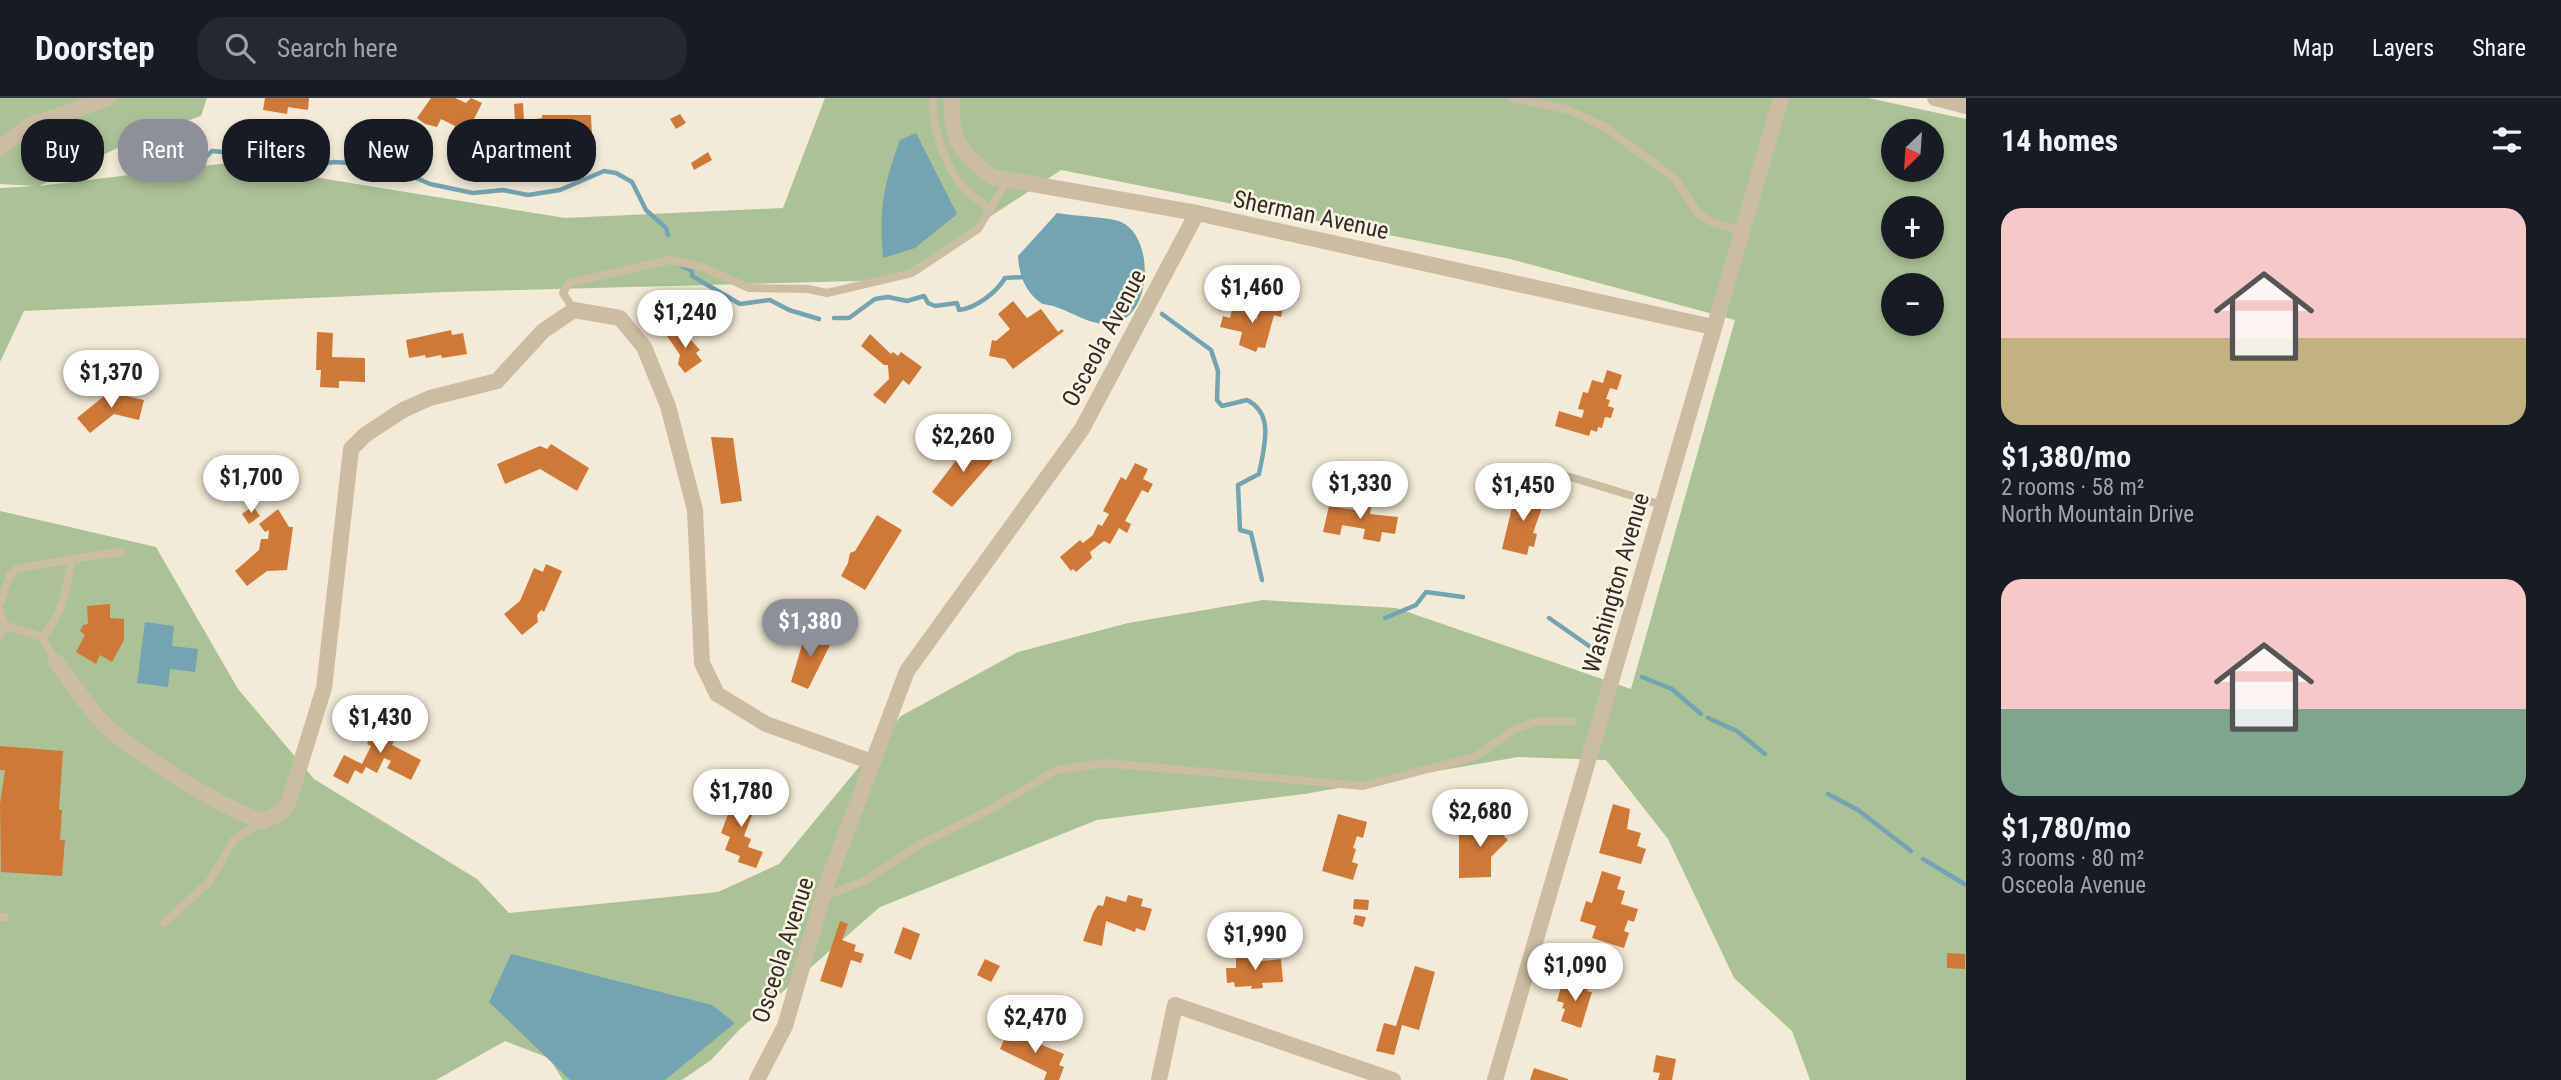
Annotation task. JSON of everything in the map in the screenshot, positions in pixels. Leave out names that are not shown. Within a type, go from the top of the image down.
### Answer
[{"type":"street","points":[[0,148],[29,127],[108,98]]},
{"type":"street","name":"Sherman Avenue","points":[[952,98],[953,137],[965,156],[992,177],[1197,213],[1713,327]]},
{"type":"street","name":"Washington Avenue","points":[[1494,1080],[1577,805],[1781,98]]},
{"type":"street","points":[[1935,98],[1966,106]]},
{"type":"street","name":"Osceola Avenue","points":[[757,1080],[785,1026],[823,897],[907,671],[1082,429],[1197,213]]},
{"type":"street","points":[[56,662],[101,721],[128,744],[221,803],[263,821],[280,813],[288,804],[324,688],[351,449],[365,435],[402,410],[430,398],[497,381],[543,331],[574,310],[620,318],[644,347],[668,406],[695,510],[702,663],[717,694],[766,724],[872,762]]},
{"type":"street","points":[[1159,1080],[1175,1005],[1393,1080]]},
{"type":"lane","points":[[933,98],[932,113],[945,156],[958,183],[991,210]]},
{"type":"lane","points":[[1512,98],[1569,110],[1605,127],[1675,179],[1699,214],[1709,222],[1742,232]]},
{"type":"lane","points":[[574,310],[563,293],[569,283],[670,260],[702,267],[749,288],[808,289],[827,293],[912,273],[978,229],[1008,179]]},
{"type":"lane","points":[[1541,468],[1662,505]]},
{"type":"lane","points":[[0,603],[10,575],[17,569],[122,552]]},
{"type":"lane","points":[[42,638],[52,627],[67,586],[72,559]]},
{"type":"lane","points":[[0,611],[4,625],[0,635]]},
{"type":"lane","points":[[4,625],[42,638],[56,662]]},
{"type":"lane","points":[[823,897],[864,881],[921,844],[991,809],[1057,770],[1104,763],[1363,786],[1474,757],[1515,729],[1535,722],[1573,721]]},
{"type":"lane","points":[[164,923],[209,881],[234,839],[263,821]]},
{"type":"green space","points":[[0,98],[207,98],[201,116],[193,119],[118,119],[118,148],[104,155],[104,119],[21,119],[21,182],[47,182],[39,186],[104,182],[104,178],[118,176],[118,182],[208,182],[208,165],[222,164],[222,182],[330,182],[330,180],[565,218],[783,208],[825,98],[1868,98],[1966,119],[1966,1080],[1810,1080],[1792,1031],[1734,978],[1668,839],[1606,760],[1518,757],[1304,794],[1097,820],[880,907],[740,1029],[711,1060],[682,1080],[563,1080],[549,1058],[505,1041],[436,1080],[0,1080],[0,511],[156,547],[238,689],[314,779],[477,879],[509,913],[718,892],[779,864],[901,716],[1018,652],[1128,623],[1263,600],[1396,608],[1631,689],[1735,320],[1510,259],[1061,170],[894,280],[445,292],[24,311],[0,362],[0,188],[35,186],[0,184]]},
{"type":"water","points":[[916,133],[957,214],[915,248],[883,258],[882,211],[890,171],[900,140]]},
{"type":"water","points":[[1057,213],[1121,222],[1139,241],[1145,271],[1143,287],[1132,312],[1122,320],[1105,324],[1088,321],[1041,303],[1027,288],[1021,276],[1018,256]]},
{"type":"water","points":[[145,622],[174,626],[172,646],[198,649],[195,672],[170,669],[168,687],[137,683]]},
{"type":"water","points":[[511,954],[712,1005],[735,1023],[665,1080],[570,1080],[489,1002]]},
{"type":"building","points":[[265,98],[309,98],[308,110],[288,107],[287,114],[263,110]]},
{"type":"building","points":[[431,98],[455,98],[466,103],[471,98],[482,103],[474,119],[447,119],[447,122],[441,119],[437,127],[433,126],[433,119],[417,118]]},
{"type":"building","points":[[523,103],[524,119],[515,119],[514,104]]},
{"type":"building","points":[[680,114],[686,123],[676,129],[670,119]]},
{"type":"building","points":[[542,115],[591,115],[591,119],[536,119],[542,118]]},
{"type":"building","points":[[708,152],[712,160],[694,170],[691,163]]},
{"type":"building","points":[[1013,301],[1027,318],[1041,309],[1058,332],[1062,329],[1064,331],[1013,369],[1005,359],[989,356],[992,340],[996,341],[1010,329],[998,314]]},
{"type":"building","points":[[1261,303],[1283,308],[1281,317],[1274,315],[1265,348],[1258,347],[1256,352],[1239,345],[1242,332],[1220,327],[1223,316],[1230,318],[1233,306],[1250,310],[1248,317],[1257,319]]},
{"type":"building","points":[[679,327],[700,350],[696,353],[702,361],[685,373],[678,364],[680,355],[667,336]]},
{"type":"building","points":[[451,330],[452,335],[463,333],[467,354],[442,358],[441,355],[426,358],[425,355],[409,358],[406,340]]},
{"type":"building","points":[[317,332],[333,333],[332,357],[365,358],[365,382],[339,381],[339,388],[320,387],[321,370],[316,370]]},
{"type":"building","points":[[870,334],[891,354],[893,352],[898,356],[901,352],[922,367],[909,385],[903,380],[885,404],[873,395],[889,379],[888,365],[884,365],[861,346]]},
{"type":"building","points":[[1607,370],[1622,375],[1617,390],[1610,388],[1606,399],[1610,400],[1608,406],[1614,408],[1611,418],[1605,417],[1602,428],[1598,427],[1597,432],[1591,430],[1589,436],[1555,426],[1559,411],[1582,418],[1584,410],[1578,409],[1583,392],[1588,393],[1592,380],[1603,383]]},
{"type":"building","points":[[109,392],[144,400],[139,420],[114,414],[90,433],[77,418]]},
{"type":"building","points":[[711,437],[733,438],[742,501],[721,504]]},
{"type":"building","points":[[971,441],[994,459],[952,507],[932,492]]},
{"type":"building","points":[[551,444],[589,468],[577,491],[540,469],[505,484],[497,464],[540,446],[547,449]]},
{"type":"building","points":[[1135,463],[1148,469],[1143,479],[1153,484],[1148,493],[1142,490],[1125,521],[1131,524],[1127,533],[1119,528],[1110,544],[1104,541],[1090,552],[1092,558],[1076,572],[1073,569],[1071,571],[1060,557],[1080,540],[1083,543],[1093,535],[1098,524],[1102,526],[1109,514],[1103,511],[1121,477],[1126,480]]},
{"type":"building","points":[[1516,491],[1545,499],[1533,533],[1537,534],[1534,547],[1529,546],[1527,555],[1502,549]]},
{"type":"building","points":[[1359,498],[1372,501],[1370,514],[1398,517],[1395,534],[1382,532],[1380,542],[1363,539],[1365,529],[1342,525],[1340,535],[1323,532],[1329,506],[1355,510]]},
{"type":"building","points":[[253,506],[260,516],[249,524],[242,514]]},
{"type":"building","points":[[278,509],[289,527],[293,527],[287,570],[267,571],[247,586],[235,571],[259,550],[261,539],[268,539],[269,530],[265,532],[259,524]]},
{"type":"building","points":[[877,515],[902,530],[865,590],[841,576],[850,553],[855,551]]},
{"type":"building","points":[[546,564],[562,571],[544,612],[541,610],[537,615],[538,622],[522,635],[504,614],[520,601],[534,568],[543,572]]},
{"type":"building","points":[[110,604],[110,618],[124,619],[124,640],[112,662],[100,655],[96,664],[76,652],[85,635],[80,631],[83,625],[88,624],[87,606]]},
{"type":"building","points":[[813,630],[828,637],[825,643],[830,645],[808,689],[791,682],[805,635],[811,637]]},
{"type":"building","points":[[384,711],[394,716],[389,728],[398,733],[392,745],[421,760],[411,780],[387,768],[391,761],[384,758],[377,773],[366,767],[362,774],[355,770],[348,784],[333,776],[344,755],[362,764],[371,746],[367,744]]},
{"type":"building","points":[[0,746],[63,751],[59,810],[62,810],[60,840],[65,840],[62,876],[1,872],[0,804],[5,770],[0,770]]},
{"type":"building","points":[[738,787],[751,792],[748,801],[756,804],[744,836],[751,839],[748,847],[763,852],[756,868],[738,862],[740,856],[725,850],[730,837],[721,833]]},
{"type":"building","points":[[1613,804],[1630,809],[1627,829],[1641,833],[1637,846],[1646,849],[1641,864],[1599,853]]},
{"type":"building","points":[[1338,814],[1367,822],[1363,838],[1357,836],[1353,848],[1356,849],[1352,862],[1358,864],[1353,880],[1322,871]]},
{"type":"building","points":[[1490,816],[1508,832],[1504,836],[1508,840],[1491,857],[1491,877],[1459,878],[1459,835],[1472,834]]},
{"type":"building","points":[[1602,871],[1621,877],[1617,889],[1625,891],[1621,904],[1638,909],[1634,922],[1628,920],[1624,931],[1629,933],[1624,948],[1592,938],[1596,926],[1580,921],[1586,901],[1592,903]]},
{"type":"building","points":[[1128,895],[1143,899],[1141,906],[1152,909],[1145,931],[1136,928],[1135,932],[1106,921],[1102,946],[1083,941],[1093,913],[1098,905],[1103,906],[1106,896],[1126,902]]},
{"type":"building","points":[[1354,899],[1369,900],[1368,910],[1353,909]]},
{"type":"building","points":[[1355,915],[1366,917],[1363,927],[1353,924]]},
{"type":"building","points":[[840,921],[848,924],[842,940],[856,945],[854,951],[864,954],[861,963],[851,960],[842,988],[820,981]]},
{"type":"building","points":[[903,927],[920,934],[911,960],[894,953]]},
{"type":"building","points":[[1947,953],[1965,954],[1965,969],[1947,968]]},
{"type":"building","points":[[1262,956],[1262,961],[1281,959],[1283,982],[1262,983],[1263,988],[1251,989],[1252,986],[1235,987],[1234,982],[1227,983],[1226,968],[1236,968],[1236,958]]},
{"type":"building","points":[[985,959],[1000,966],[991,982],[977,975]]},
{"type":"building","points":[[1415,966],[1435,972],[1419,1030],[1402,1025],[1394,1055],[1376,1051],[1384,1023],[1396,1026]]},
{"type":"building","points":[[1574,980],[1589,985],[1587,991],[1592,992],[1581,1028],[1561,1021],[1564,1003],[1557,1001],[1562,983],[1572,986]]},
{"type":"building","points":[[1008,1031],[1064,1054],[1059,1065],[1064,1067],[1059,1080],[1044,1080],[1047,1072],[1000,1049]]},
{"type":"building","points":[[1656,1055],[1676,1059],[1672,1080],[1658,1080],[1660,1073],[1653,1072]]},
{"type":"building","points":[[1534,1068],[1568,1079],[1568,1080],[1530,1080]]},
{"type":"waterway","points":[[208,155],[212,151],[244,154],[302,168],[333,162],[387,165],[430,184],[473,193],[503,190],[528,195],[560,190],[604,171],[616,173],[632,182],[646,210],[666,228],[668,235]]},
{"type":"waterway","points":[[682,266],[692,271],[692,276],[740,304],[770,300],[789,310],[819,319]]},
{"type":"waterway","points":[[834,318],[849,318],[875,299],[888,297],[907,301],[924,296],[928,303],[935,306],[957,303],[959,310],[965,309],[985,299],[1005,278],[1024,277]]},
{"type":"waterway","points":[[1162,314],[1211,350],[1218,371],[1217,400],[1222,406],[1247,400],[1256,406],[1261,414],[1265,432],[1259,474],[1238,485],[1240,530],[1251,533],[1262,580]]},
{"type":"waterway","points":[[1385,618],[1416,605],[1426,592],[1463,597]]},
{"type":"waterway","points":[[1549,618],[1599,653]]},
{"type":"waterway","points":[[1642,677],[1672,689],[1701,714]]},
{"type":"waterway","points":[[1708,718],[1737,731],[1765,754]]},
{"type":"waterway","points":[[1828,794],[1858,810],[1911,851]]},
{"type":"waterway","points":[[1923,859],[1966,885]]}]
